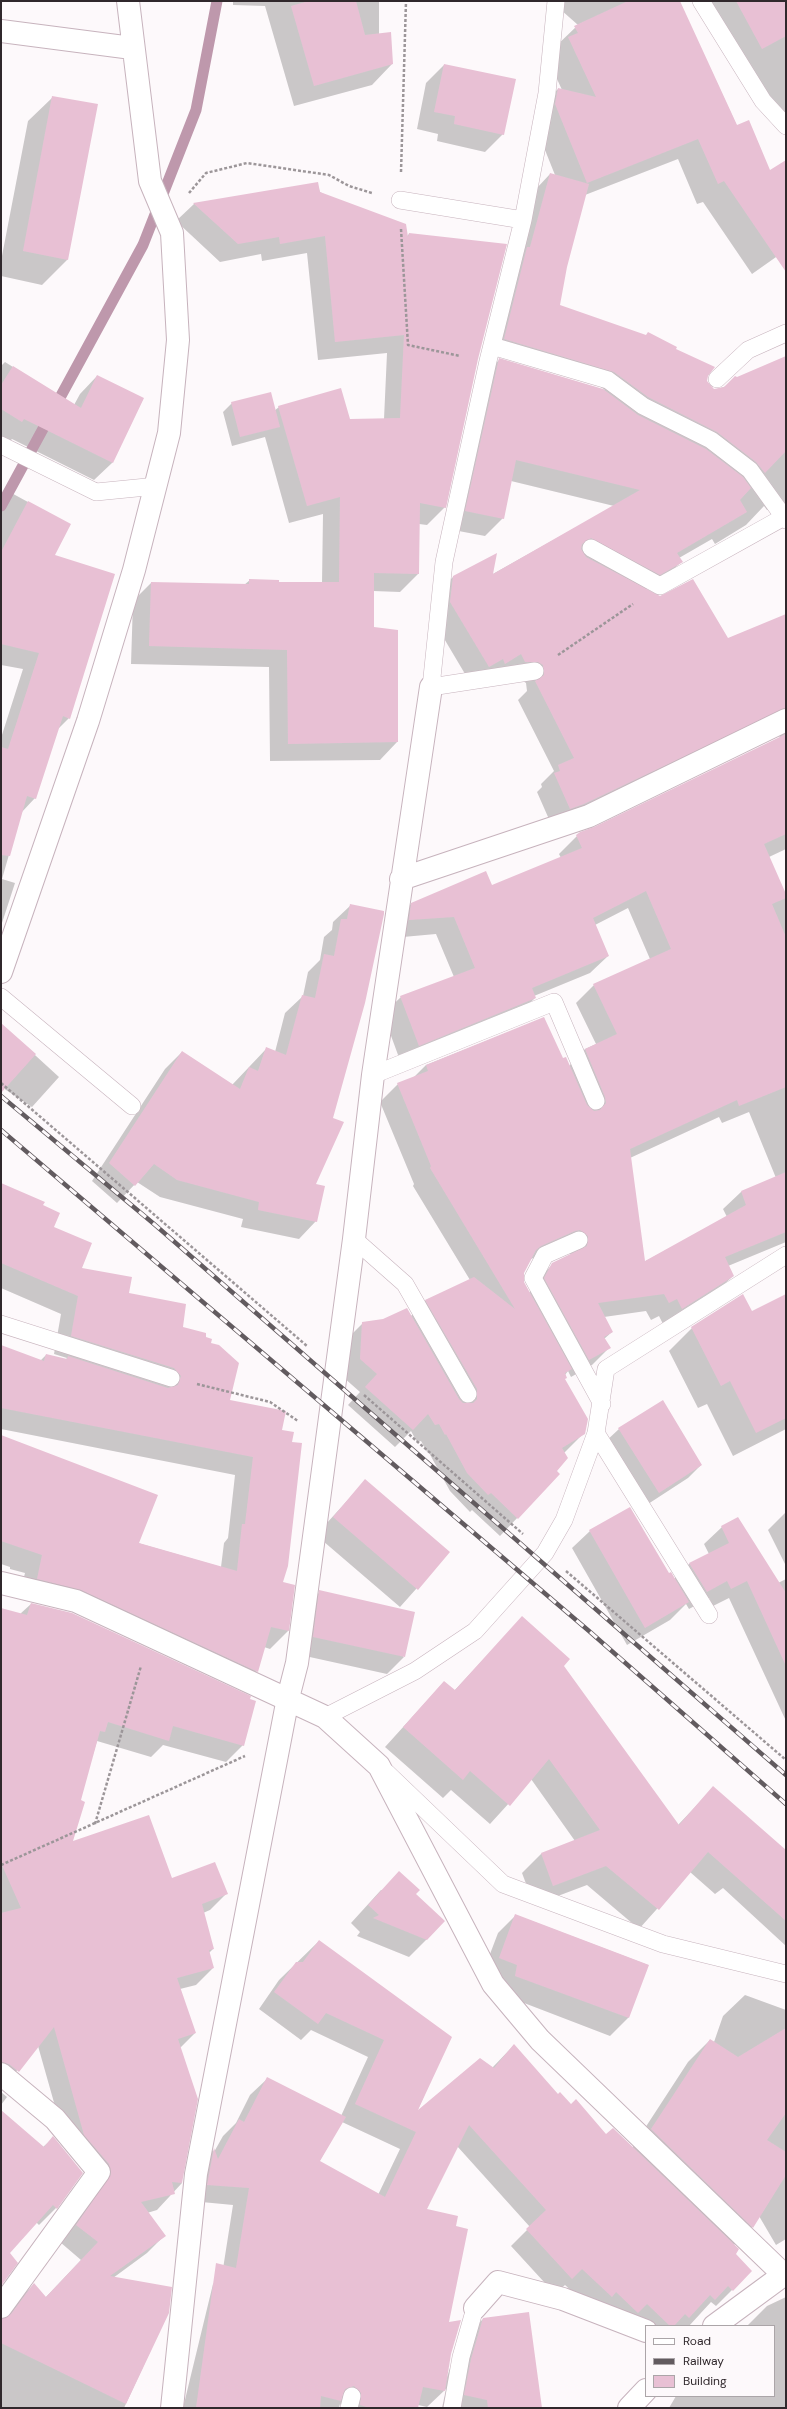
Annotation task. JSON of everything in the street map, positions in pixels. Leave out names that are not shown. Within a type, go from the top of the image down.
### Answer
[{"type":"street","points":[[1,972],[88,721],[134,570],[169,433],[178,340],[169,226],[150,180],[132,48],[128,1]]},
{"type":"street","points":[[1,31],[132,48]]},
{"type":"street","points":[[172,2408],[196,2174],[279,1752],[288,1698],[297,1663],[337,1371],[373,1075],[401,879],[431,688]]},
{"type":"street","points":[[401,879],[589,816],[786,720]]},
{"type":"street","points":[[1,1583],[76,1601],[288,1698],[325,1717],[379,1766],[493,1984],[540,2040],[784,2274],[715,2325]]},
{"type":"street","points":[[1,2074],[55,2119],[99,2172],[1,2307]]},
{"type":"street","points":[[475,2308],[498,2282],[563,2299],[645,2331]]},
{"type":"street","points":[[630,2408],[645,2391]]},
{"type":"lane","points":[[535,671],[431,688],[444,562],[490,354],[523,220],[547,93],[556,1]]},
{"type":"lane","points":[[701,1],[763,101],[786,126]]},
{"type":"lane","points":[[400,200],[523,220]]},
{"type":"lane","points":[[716,380],[748,350],[786,333]]},
{"type":"lane","points":[[490,354],[608,380],[643,406],[711,440],[750,470],[785,519],[660,586],[591,548]]},
{"type":"lane","points":[[6,448],[96,492],[156,486]]},
{"type":"lane","points":[[1,997],[132,1106]]},
{"type":"lane","points":[[373,1075],[554,1002],[596,1101]]},
{"type":"lane","points":[[354,1239],[405,1284],[468,1394]]},
{"type":"lane","points":[[579,1240],[546,1255],[533,1278],[602,1404]]},
{"type":"lane","points":[[325,1717],[414,1671],[475,1631],[545,1553],[564,1520],[596,1433],[602,1404],[606,1370],[786,1255]]},
{"type":"lane","points":[[1,1324],[171,1378]]},
{"type":"lane","points":[[596,1433],[709,1616]]},
{"type":"lane","points":[[379,1766],[503,1884],[663,1944],[786,1974]]},
{"type":"lane","points":[[452,2408],[461,2357],[475,2308]]},
{"type":"path","points":[[406,1],[400,200],[408,346],[490,354]]},
{"type":"path","points":[[169,226],[182,201],[206,172],[247,163],[329,176],[349,186],[400,200]]},
{"type":"path","points":[[535,671],[660,586]]},
{"type":"path","points":[[1,1083],[337,1371],[545,1553],[786,1760]]},
{"type":"path","points":[[171,1378],[270,1402],[327,1440]]},
{"type":"path","points":[[95,1824],[150,1636]]},
{"type":"path","points":[[1,1864],[95,1824],[253,1753],[279,1752]]},
{"type":"building","points":[[309,1],[356,1],[365,35],[391,32],[393,64],[314,86],[291,6]]},
{"type":"building","points":[[628,1],[680,1],[737,125],[749,120],[770,170],[786,160],[786,272],[724,181],[718,184],[698,139],[587,183],[555,104],[558,88],[596,97],[568,37],[578,33],[574,26]]},
{"type":"building","points":[[736,1],[786,1],[786,36],[762,49]]},
{"type":"building","points":[[444,64],[516,79],[504,135],[454,124],[455,116],[434,112]]},
{"type":"building","points":[[52,96],[98,104],[68,260],[23,251]]},
{"type":"building","points":[[550,173],[589,184],[567,267],[560,305],[646,335],[648,332],[677,347],[676,349],[715,367],[708,376],[707,381],[714,389],[724,387],[735,376],[737,377],[786,356],[786,451],[765,473],[756,462],[717,432],[648,397],[614,372],[504,339],[527,247],[530,247]]},
{"type":"building","points":[[318,182],[320,192],[406,224],[408,237],[409,233],[507,244],[478,359],[446,508],[420,503],[419,574],[374,573],[374,627],[398,630],[398,742],[288,744],[287,650],[149,646],[151,582],[249,584],[249,579],[279,580],[279,582],[339,582],[340,497],[307,506],[278,406],[341,388],[350,419],[400,418],[404,335],[335,342],[325,236],[280,244],[279,237],[238,244],[193,203]]},
{"type":"building","points":[[499,358],[603,389],[638,415],[706,449],[743,477],[751,488],[740,500],[747,512],[677,553],[683,562],[660,575],[591,538],[582,544],[581,549],[586,557],[660,596],[693,579],[728,638],[786,614],[786,708],[584,804],[570,809],[554,773],[560,771],[558,765],[574,758],[535,681],[544,675],[543,665],[538,662],[525,662],[521,654],[505,664],[503,659],[489,667],[450,602],[453,576],[497,553],[493,574],[640,490],[516,460],[504,519],[465,511]]},
{"type":"building","points":[[13,366],[81,408],[97,375],[144,398],[113,463],[24,419],[22,422],[1,409],[1,385]]},
{"type":"building","points":[[271,392],[280,427],[240,437],[231,402]]},
{"type":"building","points":[[28,501],[71,524],[55,555],[115,574],[70,719],[63,716],[36,799],[27,796],[10,856],[1,855],[1,747],[8,749],[39,653],[1,644],[1,552]]},
{"type":"building","points":[[786,734],[786,834],[764,844],[786,894],[786,898],[772,904],[786,937],[786,1087],[739,1106],[737,1100],[630,1149],[645,1261],[746,1205],[741,1191],[786,1172],[786,1232],[725,1257],[734,1276],[682,1309],[677,1299],[669,1303],[664,1294],[598,1303],[613,1332],[604,1337],[611,1348],[589,1360],[544,1278],[552,1263],[587,1246],[588,1236],[580,1230],[575,1231],[541,1246],[536,1250],[524,1273],[524,1282],[572,1369],[565,1373],[567,1378],[565,1379],[588,1419],[585,1434],[562,1448],[568,1458],[557,1471],[560,1474],[518,1519],[491,1493],[488,1495],[467,1473],[446,1434],[445,1435],[439,1424],[435,1425],[428,1414],[413,1430],[365,1387],[377,1374],[360,1359],[362,1322],[383,1319],[407,1308],[459,1399],[463,1403],[473,1403],[477,1399],[477,1389],[425,1300],[474,1277],[515,1309],[430,1168],[431,1166],[397,1083],[428,1071],[426,1065],[544,1017],[563,1058],[566,1057],[587,1105],[594,1111],[600,1110],[606,1103],[605,1097],[585,1049],[617,1034],[593,984],[671,949],[646,891],[593,918],[609,956],[532,988],[536,998],[419,1046],[400,996],[475,968],[454,917],[409,920],[411,903],[486,871],[492,885],[582,848],[576,835],[580,832],[594,827]]},
{"type":"building","points":[[350,904],[384,911],[384,914],[365,1003],[333,1118],[344,1122],[316,1184],[325,1186],[317,1222],[258,1210],[259,1202],[177,1180],[154,1164],[135,1186],[109,1163],[182,1051],[240,1089],[249,1067],[258,1071],[266,1047],[286,1055],[302,995],[315,998],[324,954],[334,956],[341,919],[347,919]]},
{"type":"building","points":[[1,1023],[36,1054],[1,1093]]},
{"type":"building","points":[[1,1183],[45,1202],[43,1205],[60,1213],[54,1227],[92,1243],[82,1268],[132,1277],[129,1293],[186,1304],[183,1327],[206,1333],[206,1337],[212,1339],[211,1343],[219,1345],[239,1363],[230,1400],[286,1411],[282,1430],[294,1432],[292,1442],[302,1443],[288,1566],[283,1582],[295,1585],[289,1631],[271,1627],[258,1672],[81,1590],[37,1579],[42,1555],[1,1541],[1,1435],[158,1495],[139,1543],[237,1571],[242,1524],[245,1524],[253,1457],[1,1408],[1,1345],[44,1361],[46,1354],[67,1359],[68,1356],[168,1388],[178,1385],[181,1376],[174,1368],[71,1336],[78,1296],[1,1263]]},
{"type":"building","points":[[743,1294],[752,1311],[786,1294],[786,1418],[756,1433],[730,1381],[721,1386],[691,1327]]},
{"type":"building","points":[[663,1400],[702,1465],[659,1493],[618,1428]]},
{"type":"building","points":[[365,1479],[450,1552],[418,1590],[333,1517]]},
{"type":"building","points":[[630,1507],[669,1573],[671,1572],[689,1602],[645,1628],[589,1530]]},
{"type":"building","points":[[738,1517],[786,1593],[786,1666],[747,1581],[731,1589],[727,1581],[707,1592],[689,1563],[729,1543],[721,1526]]},
{"type":"building","points":[[319,1590],[415,1612],[405,1657],[313,1637]]},
{"type":"building","points":[[31,1603],[72,1613],[251,1696],[250,1699],[256,1701],[244,1746],[173,1726],[169,1741],[108,1722],[105,1732],[100,1731],[81,1800],[85,1802],[73,1841],[149,1815],[172,1878],[215,1862],[228,1894],[202,1904],[214,1949],[209,1950],[214,1968],[177,1978],[196,2033],[178,2039],[198,2099],[182,2183],[172,2182],[175,2194],[141,2202],[166,2236],[110,2276],[172,2287],[169,2313],[126,2404],[1,2343],[1,2319],[11,2314],[34,2283],[46,2297],[98,2242],[76,2225],[111,2174],[109,2164],[84,2135],[54,2027],[19,2072],[9,2064],[1,2062],[1,1913],[21,1908],[1,1863],[1,1608],[27,1615]]},
{"type":"building","points":[[522,1616],[570,1659],[564,1666],[679,1825],[713,1786],[786,1850],[786,1921],[708,1852],[659,1910],[606,1866],[553,1886],[541,1853],[600,1830],[549,1759],[510,1806],[470,1771],[463,1780],[403,1727],[444,1681],[455,1690]]},
{"type":"building","points":[[399,1871],[420,1890],[416,1894],[445,1921],[427,1940],[373,1918],[379,1915],[368,1905]]},
{"type":"building","points":[[515,1914],[649,1965],[629,2018],[515,1976],[517,1965],[499,1958]]},
{"type":"building","points":[[319,1940],[452,2037],[418,2110],[480,2058],[494,2068],[514,2044],[558,2094],[560,2092],[571,2104],[576,2099],[606,2134],[613,2128],[739,2249],[736,2254],[752,2271],[733,2291],[728,2286],[715,2300],[710,2295],[689,2318],[685,2314],[675,2325],[669,2325],[647,2304],[638,2313],[616,2292],[612,2297],[582,2269],[572,2279],[526,2229],[546,2210],[469,2125],[427,2209],[458,2216],[456,2226],[468,2229],[449,2322],[461,2320],[451,2354],[445,2391],[423,2387],[418,2408],[370,2408],[360,2405],[361,2393],[354,2386],[345,2389],[341,2401],[321,2396],[320,2408],[196,2408],[216,2263],[236,2268],[249,2188],[207,2185],[214,2148],[218,2159],[239,2119],[244,2122],[267,2077],[346,2117],[320,2161],[385,2197],[416,2132],[355,2104],[384,2040],[326,2013],[318,2024],[274,1992],[296,1962],[303,1962]]},
{"type":"building","points":[[786,2028],[786,2113],[767,2140],[786,2152],[786,2175],[753,2228],[651,2129],[710,2039],[738,2057]]},
{"type":"building","points":[[1,2110],[44,2147],[53,2136],[83,2173],[57,2209],[53,2205],[10,2253],[18,2263],[1,2286]]},
{"type":"building","points":[[529,2312],[542,2408],[488,2408],[487,2400],[464,2395],[471,2359],[483,2318]]},
{"type":"waterway","points":[[1,506],[143,245],[196,110],[217,1]]},
{"type":"railway","points":[[1,1096],[154,1224],[786,1775]]},
{"type":"railway","points":[[1,1130],[589,1631],[786,1804]]}]
